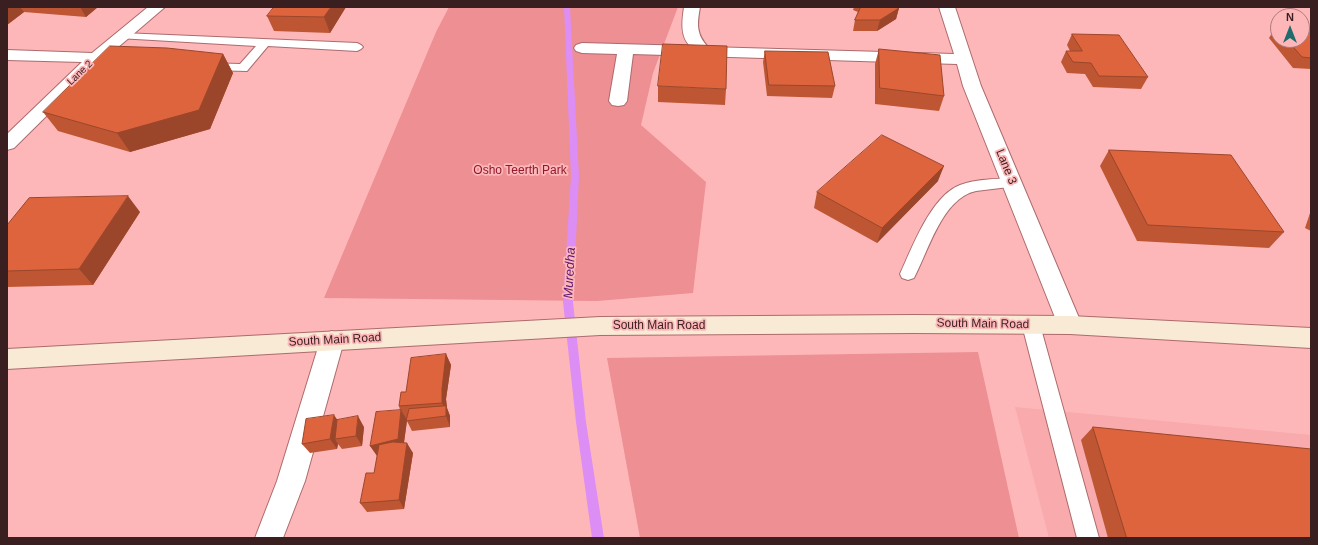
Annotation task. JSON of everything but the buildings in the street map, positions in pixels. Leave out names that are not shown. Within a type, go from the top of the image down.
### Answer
[{"type":"main road","name":"South Main Road","points":[[7,359],[600,326],[906,324],[1070,325],[1311,338]]},
{"type":"street","name":"Lane 2","points":[[7,144],[103,58],[122,36],[157,7]]},
{"type":"street","points":[[692,7],[690,20],[692,39],[704,52]]},
{"type":"street","name":"Lane 3","points":[[947,7],[972,86],[1070,325]]},
{"type":"street","points":[[582,48],[964,59]]},
{"type":"street","points":[[618,101],[626,50]]},
{"type":"street","points":[[7,55],[103,58]]},
{"type":"street","points":[[269,538],[291,481],[332,340]]},
{"type":"lane","points":[[122,36],[357,47]]},
{"type":"lane","points":[[196,65],[243,68],[265,43]]},
{"type":"lane","points":[[908,274],[945,202],[963,189],[1012,183]]},
{"type":"lane","points":[[1031,325],[1088,538]]},
{"type":"shaded area","points":[[1015,407],[1311,435],[1311,538],[1049,538]]},
{"type":"green space","name":"Osho Teerth Park","points":[[449,7],[678,7],[653,73],[641,125],[706,182],[693,293],[597,301],[324,298],[436,32]]},
{"type":"green space","points":[[978,352],[1019,538],[640,538],[607,358]]},
{"type":"waterway","name":"Muredha","points":[[567,7],[575,176],[568,302],[581,422],[598,538]]}]
